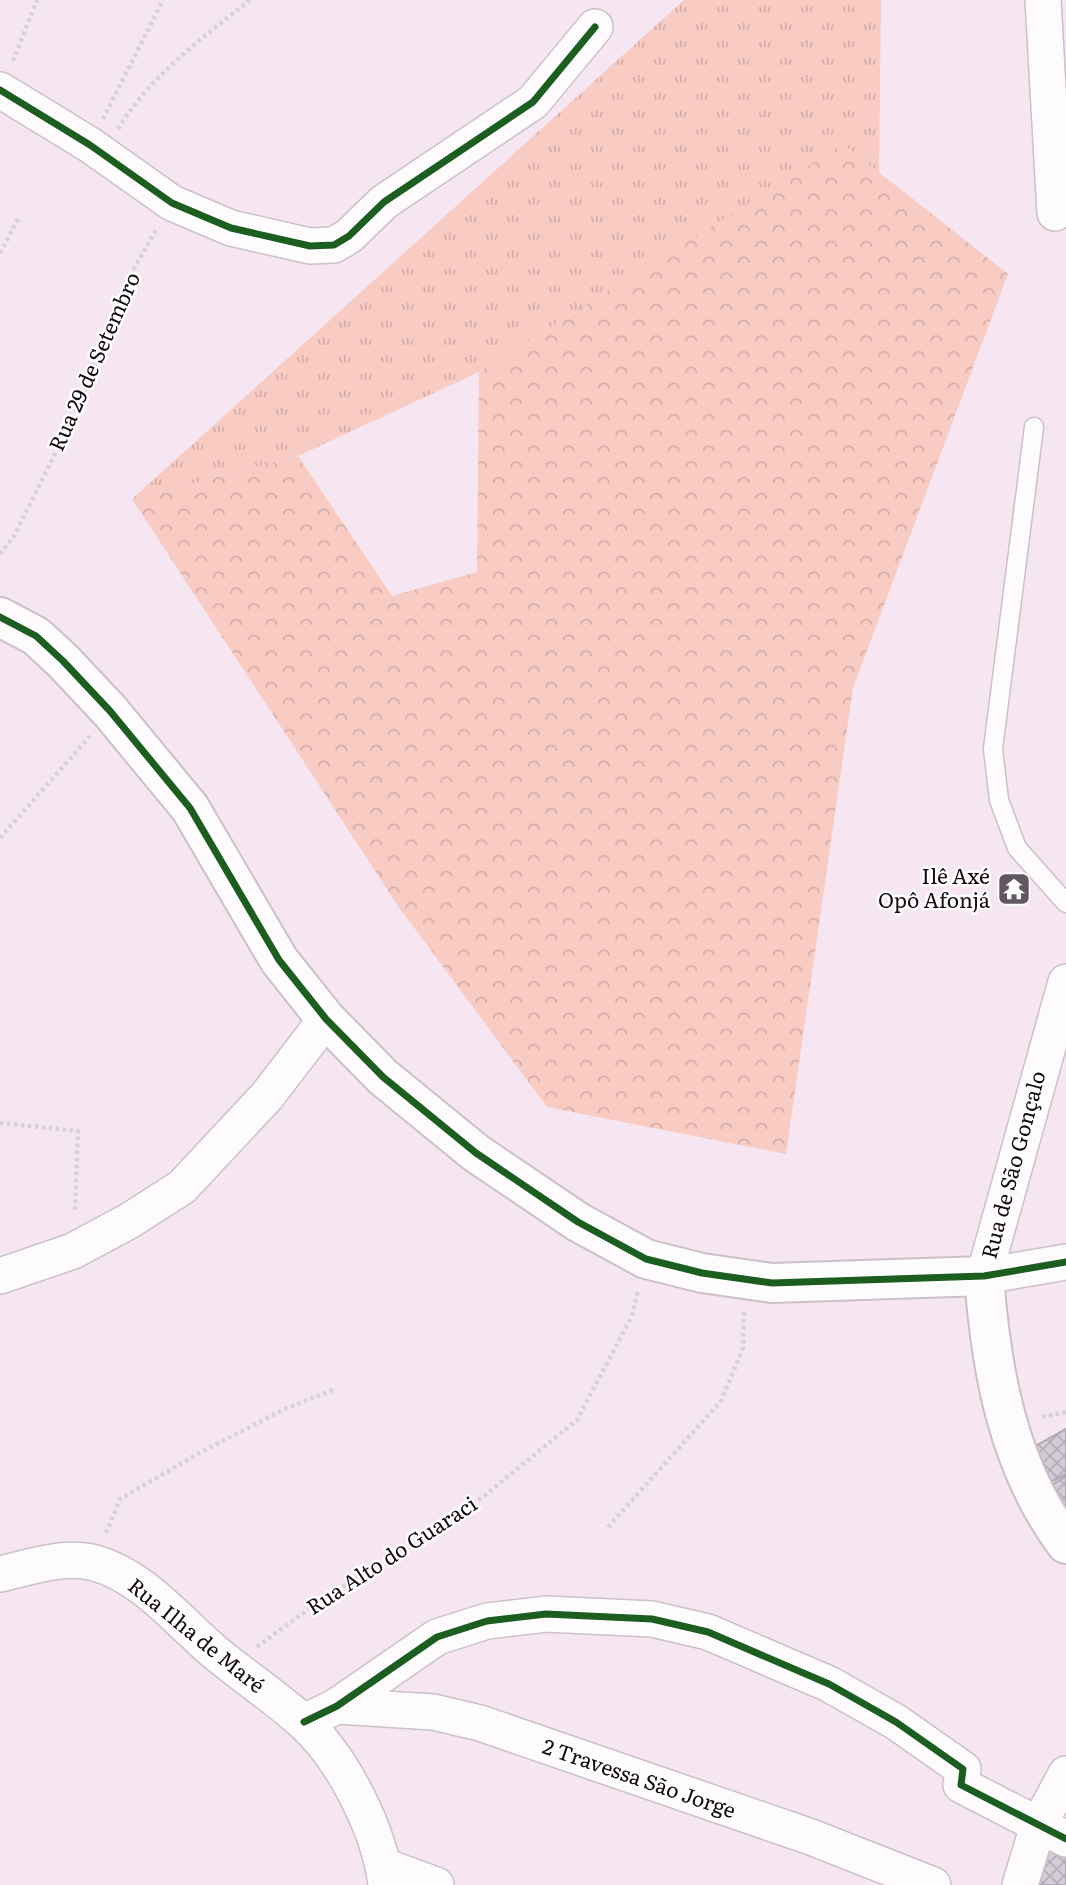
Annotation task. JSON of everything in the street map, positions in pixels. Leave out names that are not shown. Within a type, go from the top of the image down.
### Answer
[{"type":"street","points":[[1044,0],[1055,213]]},
{"type":"street","points":[[0,90],[97,149],[172,203],[231,228],[289,242],[321,246],[342,241],[384,202],[533,102],[594,27]]},
{"type":"street","points":[[0,617],[36,636],[64,661],[110,711],[190,808],[279,960],[326,1019],[383,1077],[476,1153],[578,1222],[646,1259],[745,1280],[772,1283],[984,1276],[1066,1262]]},
{"type":"street","name":"Rua de São Gonçalo","points":[[1066,982],[1054,1057],[984,1276],[986,1309],[1007,1426],[1027,1482],[1045,1516],[1066,1544]]},
{"type":"street","points":[[0,1276],[73,1251],[130,1221],[182,1187],[267,1096],[326,1019]]},
{"type":"street","name":"Rua Ilha de Maré","points":[[0,1574],[64,1561],[94,1563],[121,1574],[147,1591],[231,1666],[304,1722],[349,1783],[367,1819],[385,1876]]},
{"type":"street","points":[[304,1722],[337,1706],[437,1637],[487,1621],[546,1615],[652,1619],[708,1632],[829,1684],[895,1722],[963,1769],[961,1785],[1052,1833]]},
{"type":"street","name":"2 Travessa São Jorge","points":[[337,1706],[433,1712],[480,1723],[811,1837],[933,1885]]},
{"type":"street","points":[[1020,1885],[1052,1833],[1066,1774]]},
{"type":"street","points":[[385,1876],[436,1885]]},
{"type":"lane","points":[[1034,427],[993,750],[999,800],[1017,848],[1066,903]]},
{"type":"path","points":[[0,90],[37,0]]},
{"type":"path","points":[[97,149],[163,0]]},
{"type":"path","points":[[97,149],[137,99],[202,38],[250,0]]},
{"type":"path","points":[[0,253],[18,219]]},
{"type":"path","points":[[0,838],[77,751]]},
{"type":"path","points":[[0,1123],[78,1132],[73,1251]]},
{"type":"path","points":[[608,1527],[721,1401],[743,1348],[745,1280]]},
{"type":"path","points":[[94,1563],[120,1499],[201,1452],[287,1408],[332,1390]]},
{"type":"green space","points":[[684,0],[881,0],[879,173],[843,145],[479,372],[298,456],[132,499]]},
{"type":"green space","points":[[843,144],[1008,274],[853,688],[786,1154],[547,1107],[398,906],[132,499],[298,456],[392,596],[477,572],[479,372]]},
{"type":"building","points":[[1066,1429],[1066,1474],[1051,1482],[1030,1449]]},
{"type":"building","points":[[1066,1476],[1066,1520],[1044,1490]]},
{"type":"building","points":[[1043,1847],[1066,1856],[1066,1885],[1029,1885]]},
{"type":"cycle path","points":[[0,90],[90,145],[172,203],[231,228],[310,246],[334,245],[349,236],[384,202],[533,102],[595,27]]},
{"type":"cycle path","points":[[0,617],[36,636],[63,661],[110,711],[190,808],[279,960],[326,1019],[383,1077],[476,1153],[578,1222],[646,1259],[702,1273],[772,1283],[984,1276],[1066,1262]]},
{"type":"cycle path","points":[[304,1722],[337,1706],[437,1637],[487,1621],[546,1614],[652,1619],[708,1632],[829,1684],[896,1722],[963,1769],[961,1785],[1066,1839]]},
{"type":"place","name":"Ilê Axé Opô Afonjá","points":[[1014,889]]}]
